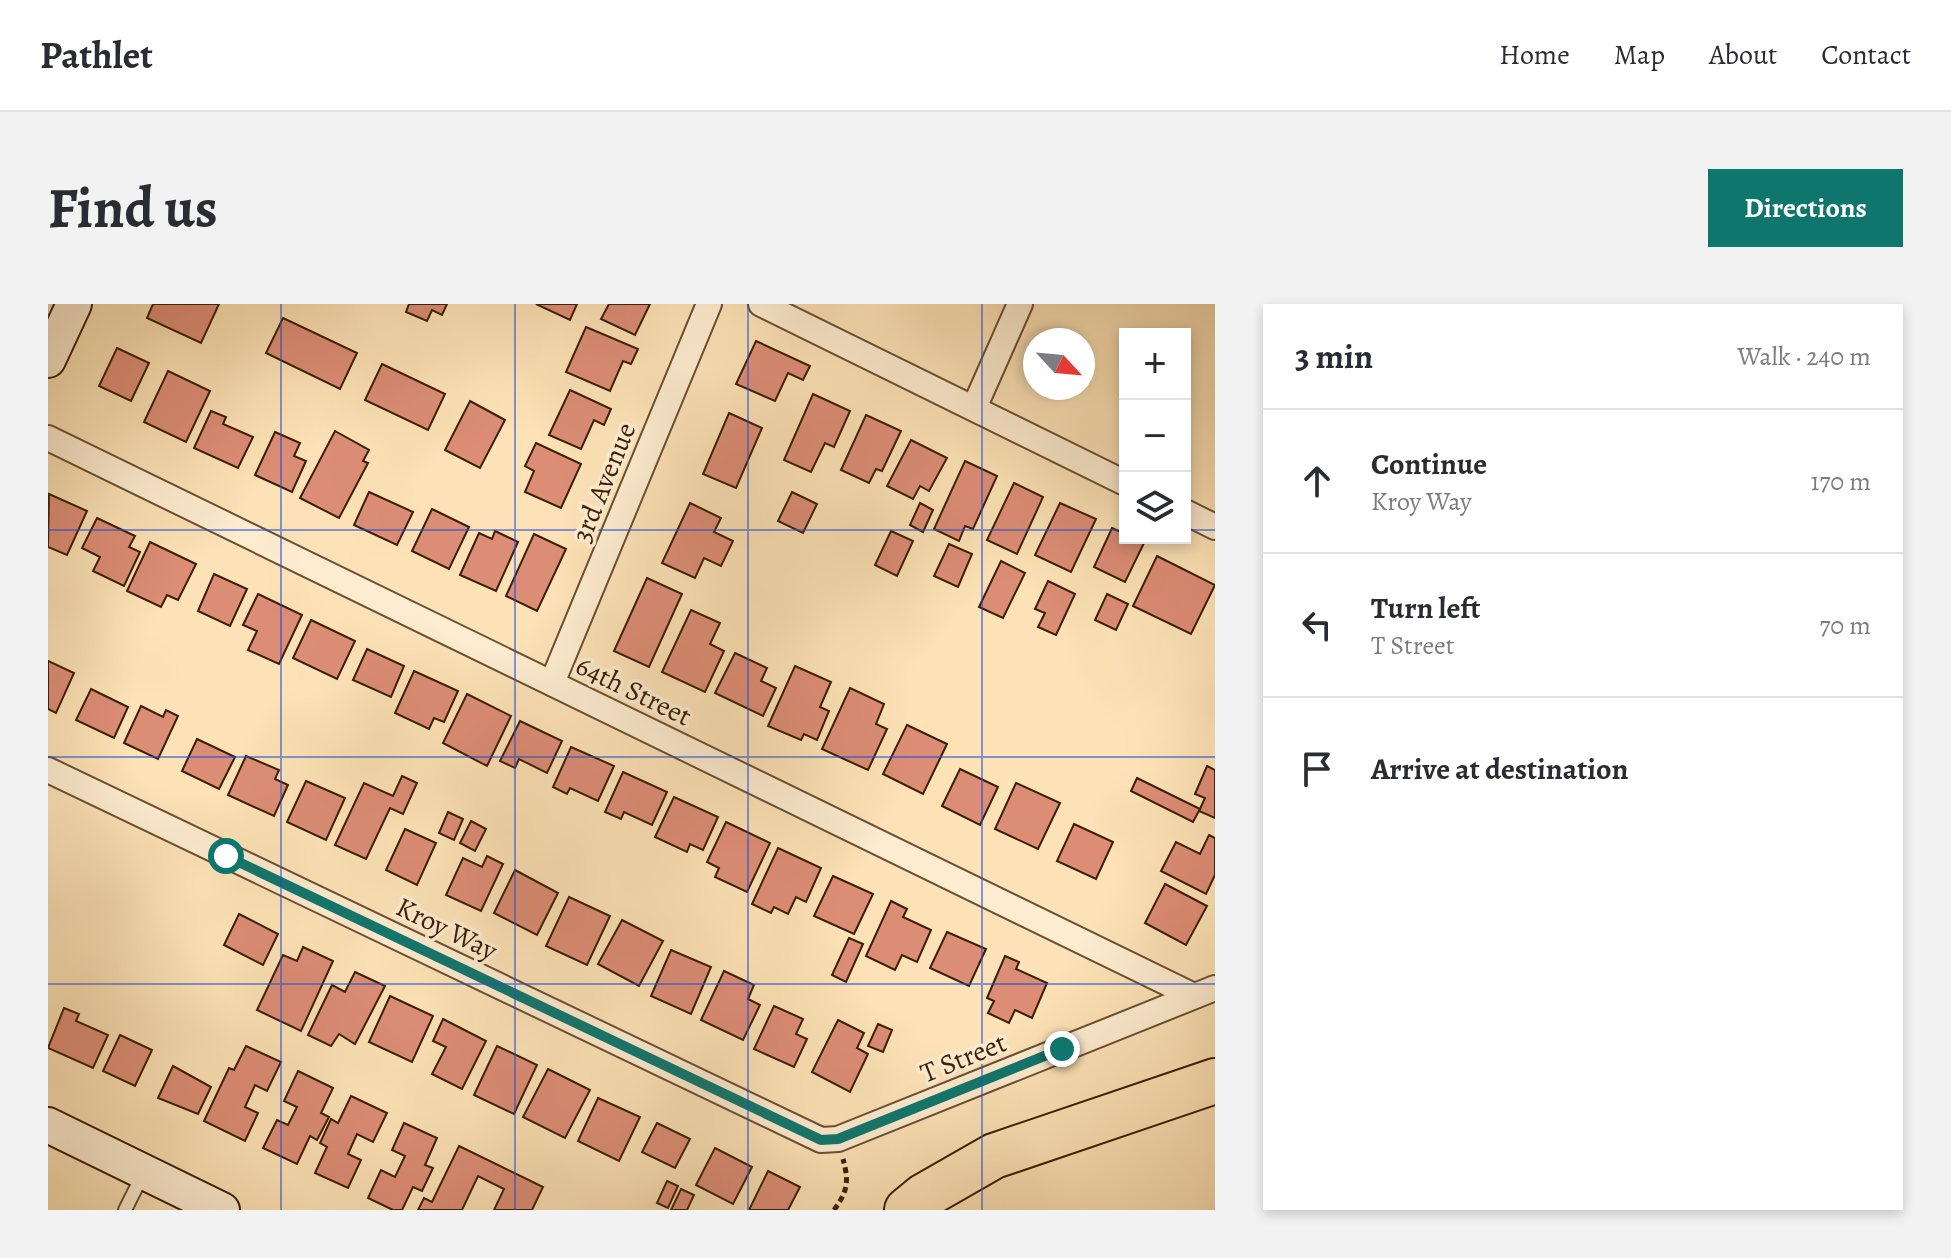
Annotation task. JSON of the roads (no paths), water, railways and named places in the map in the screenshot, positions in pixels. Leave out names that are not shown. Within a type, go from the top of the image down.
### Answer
[{"type":"highway","points":[[907,1210],[924,1196],[994,1156],[1215,1081]]},
{"type":"main road","points":[[48,360],[74,304]]},
{"type":"main road","points":[[48,1125],[222,1210]]},
{"type":"street","name":"3rd Avenue","points":[[552,683],[709,304]]},
{"type":"street","points":[[761,304],[1119,480]]},
{"type":"street","points":[[974,408],[1020,304]]},
{"type":"street","name":"64th Street","points":[[48,438],[552,683],[1205,992]]},
{"type":"street","points":[[1191,515],[1215,527]]},
{"type":"street","name":"Kroy Way","points":[[48,770],[830,1139]]},
{"type":"street","name":"T Street","points":[[830,1139],[1205,992]]},
{"type":"lane","points":[[125,1210],[144,1171]]}]
